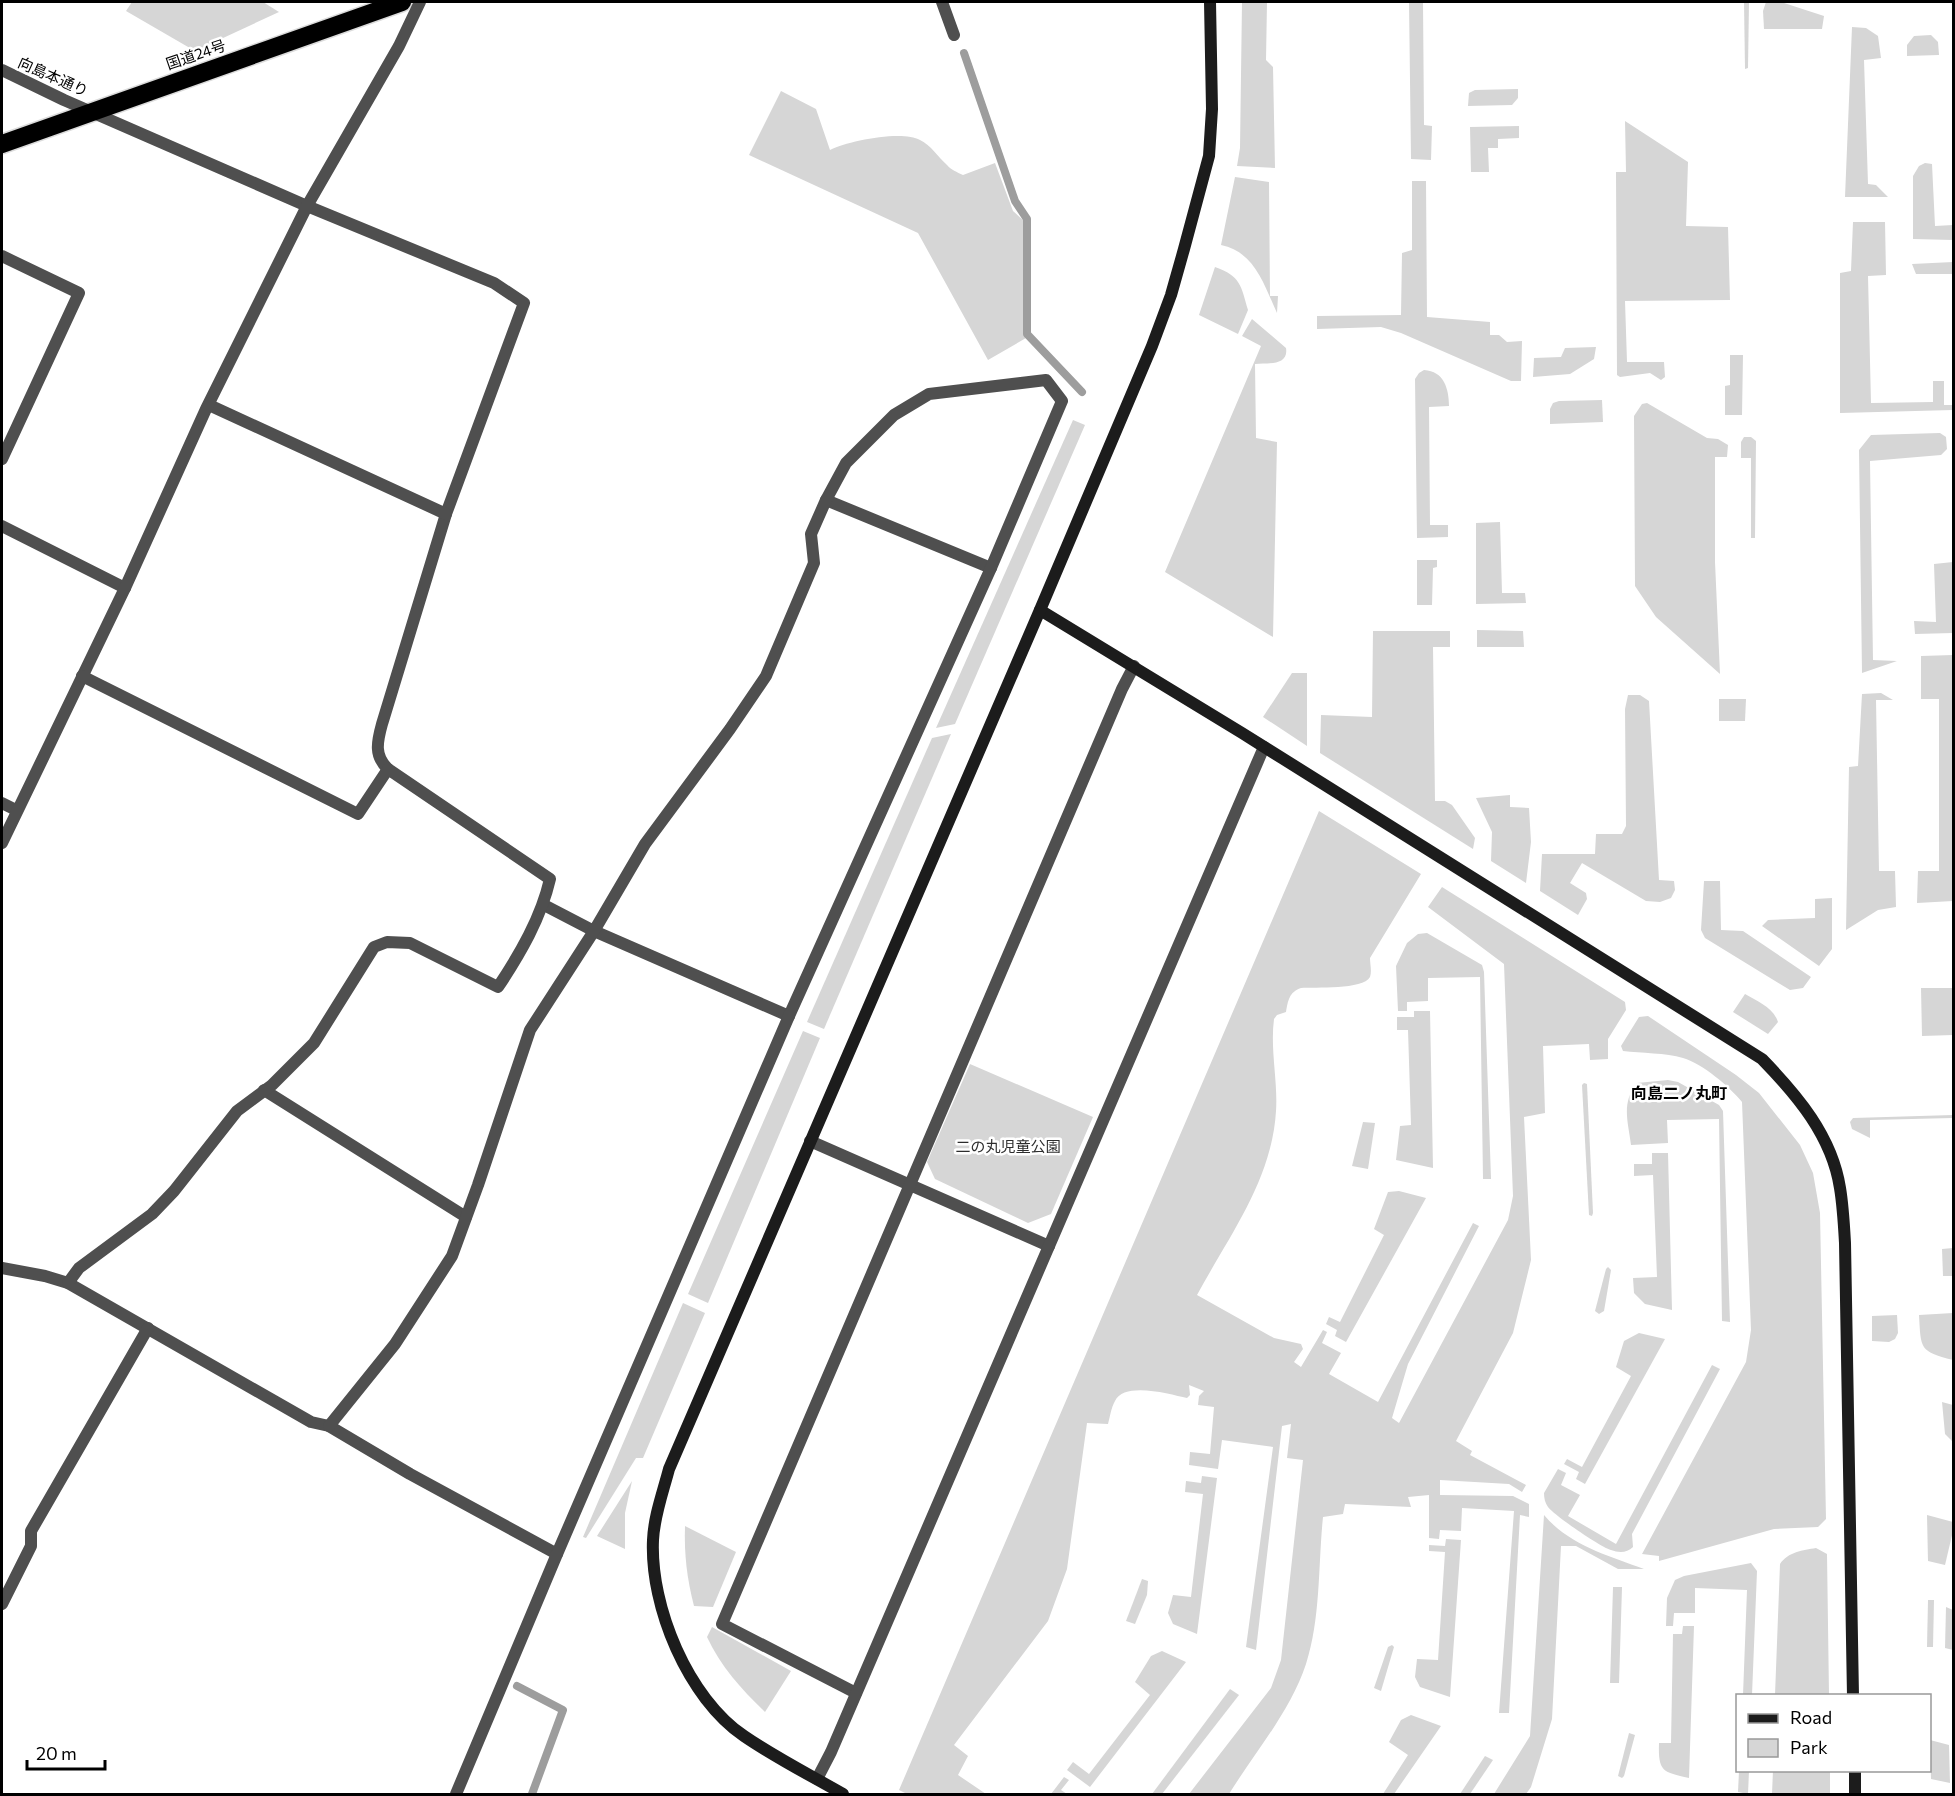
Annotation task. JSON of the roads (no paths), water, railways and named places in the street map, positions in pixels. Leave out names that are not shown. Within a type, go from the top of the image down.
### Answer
[{"type":"highway","name":"国道24号","points":[[2,144],[396,3]]},
{"type":"street","points":[[2,843],[125,588],[209,405],[307,206],[399,46],[420,2]]},
{"type":"street","points":[[942,2],[954,35]]},
{"type":"street","points":[[843,1794],[743,1735],[717,1711],[695,1683],[665,1623],[658,1598],[653,1538],[659,1504],[669,1469],[1040,610],[1152,346],[1171,295],[1209,156],[1212,109],[1210,2]]},
{"type":"street","name":"向島本通り","points":[[2,70],[307,206],[494,283],[524,303],[446,514]]},
{"type":"street","points":[[2,256],[79,293],[2,459]]},
{"type":"street","points":[[329,1426],[395,1344],[452,1257],[530,1030],[594,931],[645,844],[766,676],[814,563],[811,534],[846,462],[894,415],[929,394],[1046,380],[1062,401],[991,568],[789,1016],[456,1794]]},
{"type":"street","points":[[68,1283],[79,1268],[152,1214],[174,1191],[237,1111],[264,1090],[314,1043],[374,947],[387,942],[410,944],[498,987],[511,968],[544,905],[550,879],[388,769],[380,761],[376,742],[446,514],[209,405]]},
{"type":"street","points":[[826,500],[991,568]]},
{"type":"street","points":[[2,526],[125,588]]},
{"type":"street","points":[[1040,610],[1134,666],[1762,1059],[1788,1086],[1811,1117],[1828,1148],[1840,1186],[1845,1243],[1853,1694]]},
{"type":"street","points":[[856,1693],[722,1624],[1134,666]]},
{"type":"street","points":[[82,676],[358,814],[388,769]]},
{"type":"street","points":[[817,1779],[831,1752],[1264,747]]},
{"type":"street","points":[[2,803],[16,810]]},
{"type":"street","points":[[544,905],[594,931],[789,1016]]},
{"type":"street","points":[[264,1090],[466,1217]]},
{"type":"street","points":[[810,1141],[1049,1246]]},
{"type":"street","points":[[2,1268],[68,1283],[311,1422],[329,1426],[410,1474],[557,1554]]},
{"type":"street","points":[[2,1604],[31,1546],[31,1531],[148,1328]]},
{"type":"street","points":[[1855,1772],[1855,1794]]},
{"type":"waterway","points":[[964,53],[1015,201],[1027,219],[1027,334],[1082,392]]},
{"type":"waterway","points":[[517,1686],[563,1710],[532,1794]]},
{"type":"district","name":"向島二ノ丸町","points":[[1679,1093]]},
{"type":"park label","name":"二の丸児童公園","points":[[1008,1147]]}]
